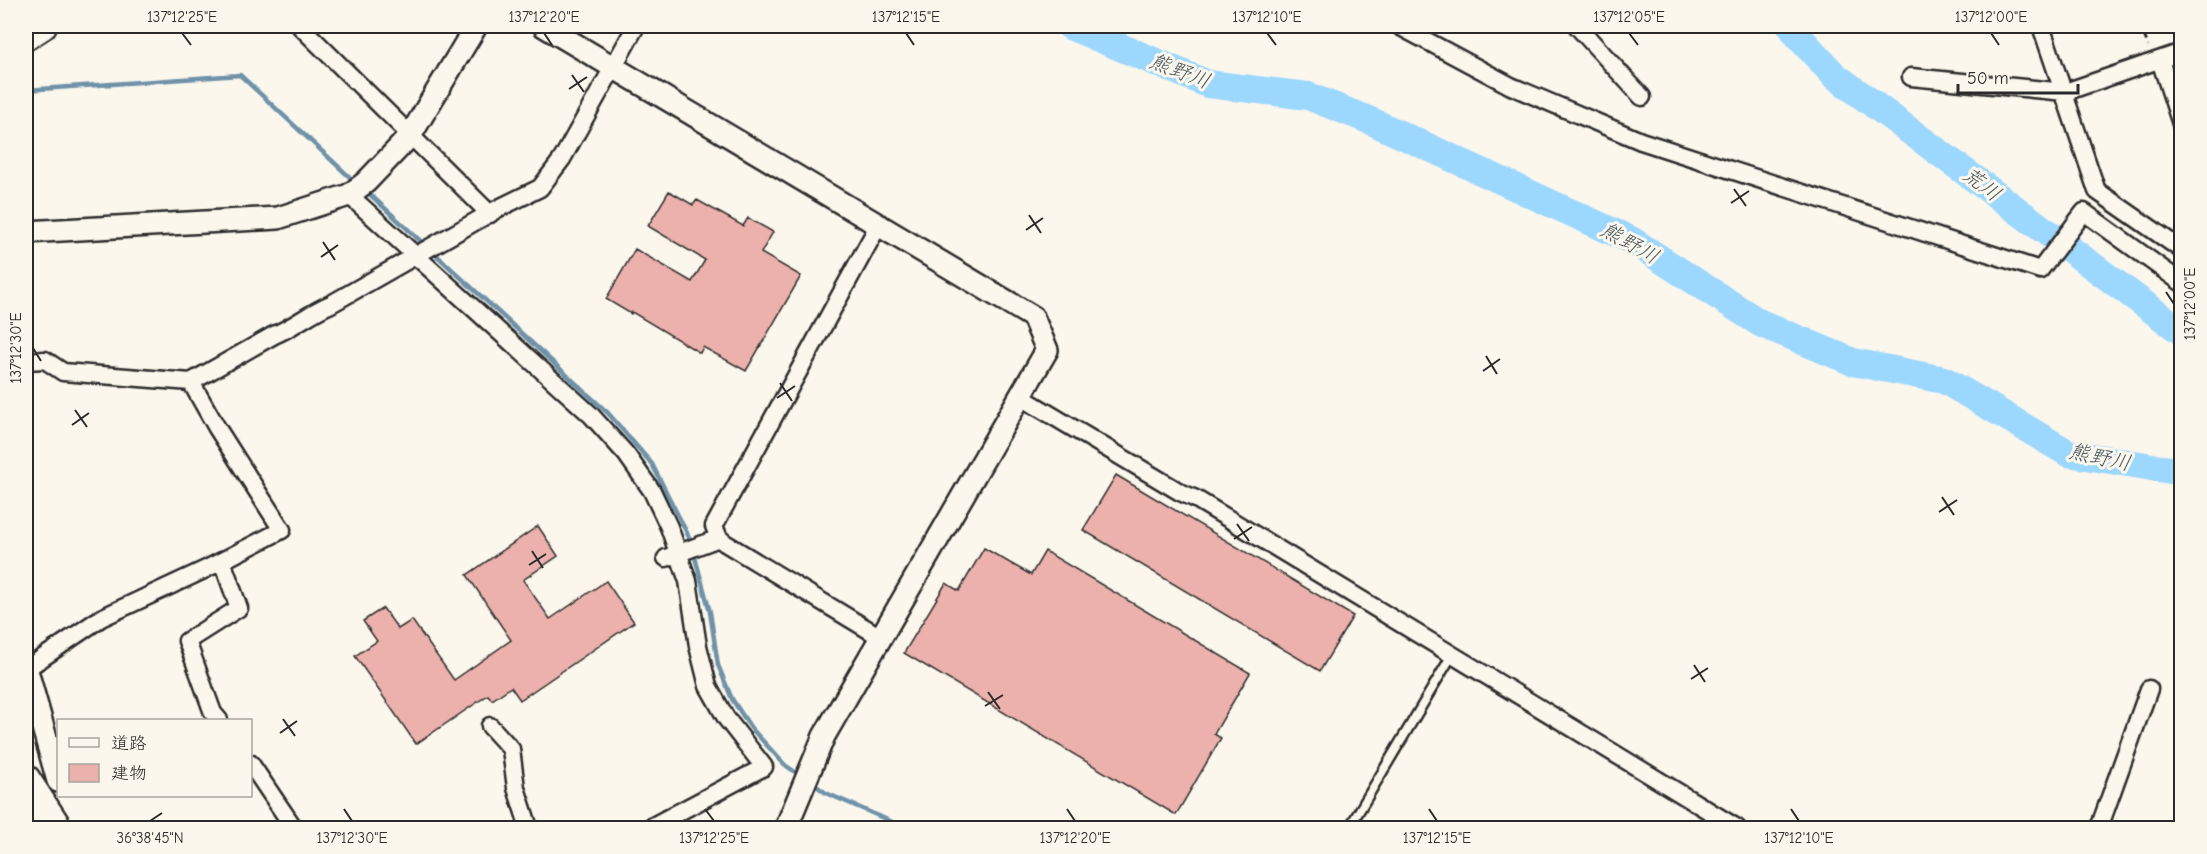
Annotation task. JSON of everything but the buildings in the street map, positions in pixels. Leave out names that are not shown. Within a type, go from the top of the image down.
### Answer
[{"type":"highway","points":[[26,779],[57,814]]},
{"type":"main road","points":[[26,37],[43,26]]},
{"type":"street","points":[[300,26],[490,214]]},
{"type":"street","points":[[26,232],[278,218],[349,195],[366,182],[410,136],[476,26]]},
{"type":"street","points":[[544,26],[1033,317],[1047,350],[824,736],[786,828]]},
{"type":"street","points":[[26,361],[45,360],[63,372],[191,382],[288,329],[317,310],[540,188],[562,159],[636,26]]},
{"type":"street","points":[[1400,26],[1511,86],[1641,141],[2040,270],[2084,212],[2181,282]]},
{"type":"street","points":[[1577,26],[1642,97]]},
{"type":"street","points":[[2041,26],[2097,190],[2181,250]]},
{"type":"street","points":[[1911,77],[2065,92],[2181,52]]},
{"type":"street","points":[[2157,61],[2181,127]]},
{"type":"street","points":[[349,195],[591,415],[626,454],[652,491],[669,527],[672,555],[688,581],[698,646],[708,686],[726,718],[765,767],[649,828]]},
{"type":"street","points":[[878,226],[714,526],[718,538],[882,638]]},
{"type":"street","points":[[57,777],[26,668],[101,618],[282,530],[217,428],[191,382]]},
{"type":"street","points":[[1021,397],[1452,654],[1737,828]]},
{"type":"street","points":[[672,555],[718,538]]},
{"type":"street","points":[[218,719],[213,713],[187,641],[239,608],[222,561]]},
{"type":"street","points":[[2099,828],[2149,689]]},
{"type":"street","points":[[490,726],[511,749],[516,788],[530,828]]},
{"type":"street","points":[[252,767],[294,828]]},
{"type":"lane","points":[[1349,828],[1452,654]]},
{"type":"path","points":[[2140,26],[2157,61]]},
{"type":"waterway","name":"熊野川","points":[[1070,26],[1208,84],[1308,96],[1371,121],[1631,240],[1760,323],[1853,362],[1944,380],[2068,453],[2182,472]]},
{"type":"waterway","name":"荒川","points":[[1791,26],[1834,75],[2182,332]]},
{"type":"waterway","points":[[26,90],[240,75],[355,182]]},
{"type":"waterway","points":[[364,189],[426,246]]},
{"type":"waterway","points":[[433,252],[608,413],[652,464],[690,539],[710,612],[718,665],[732,699],[751,728],[785,765],[801,776]]},
{"type":"waterway","points":[[811,782],[826,793],[906,828]]}]
